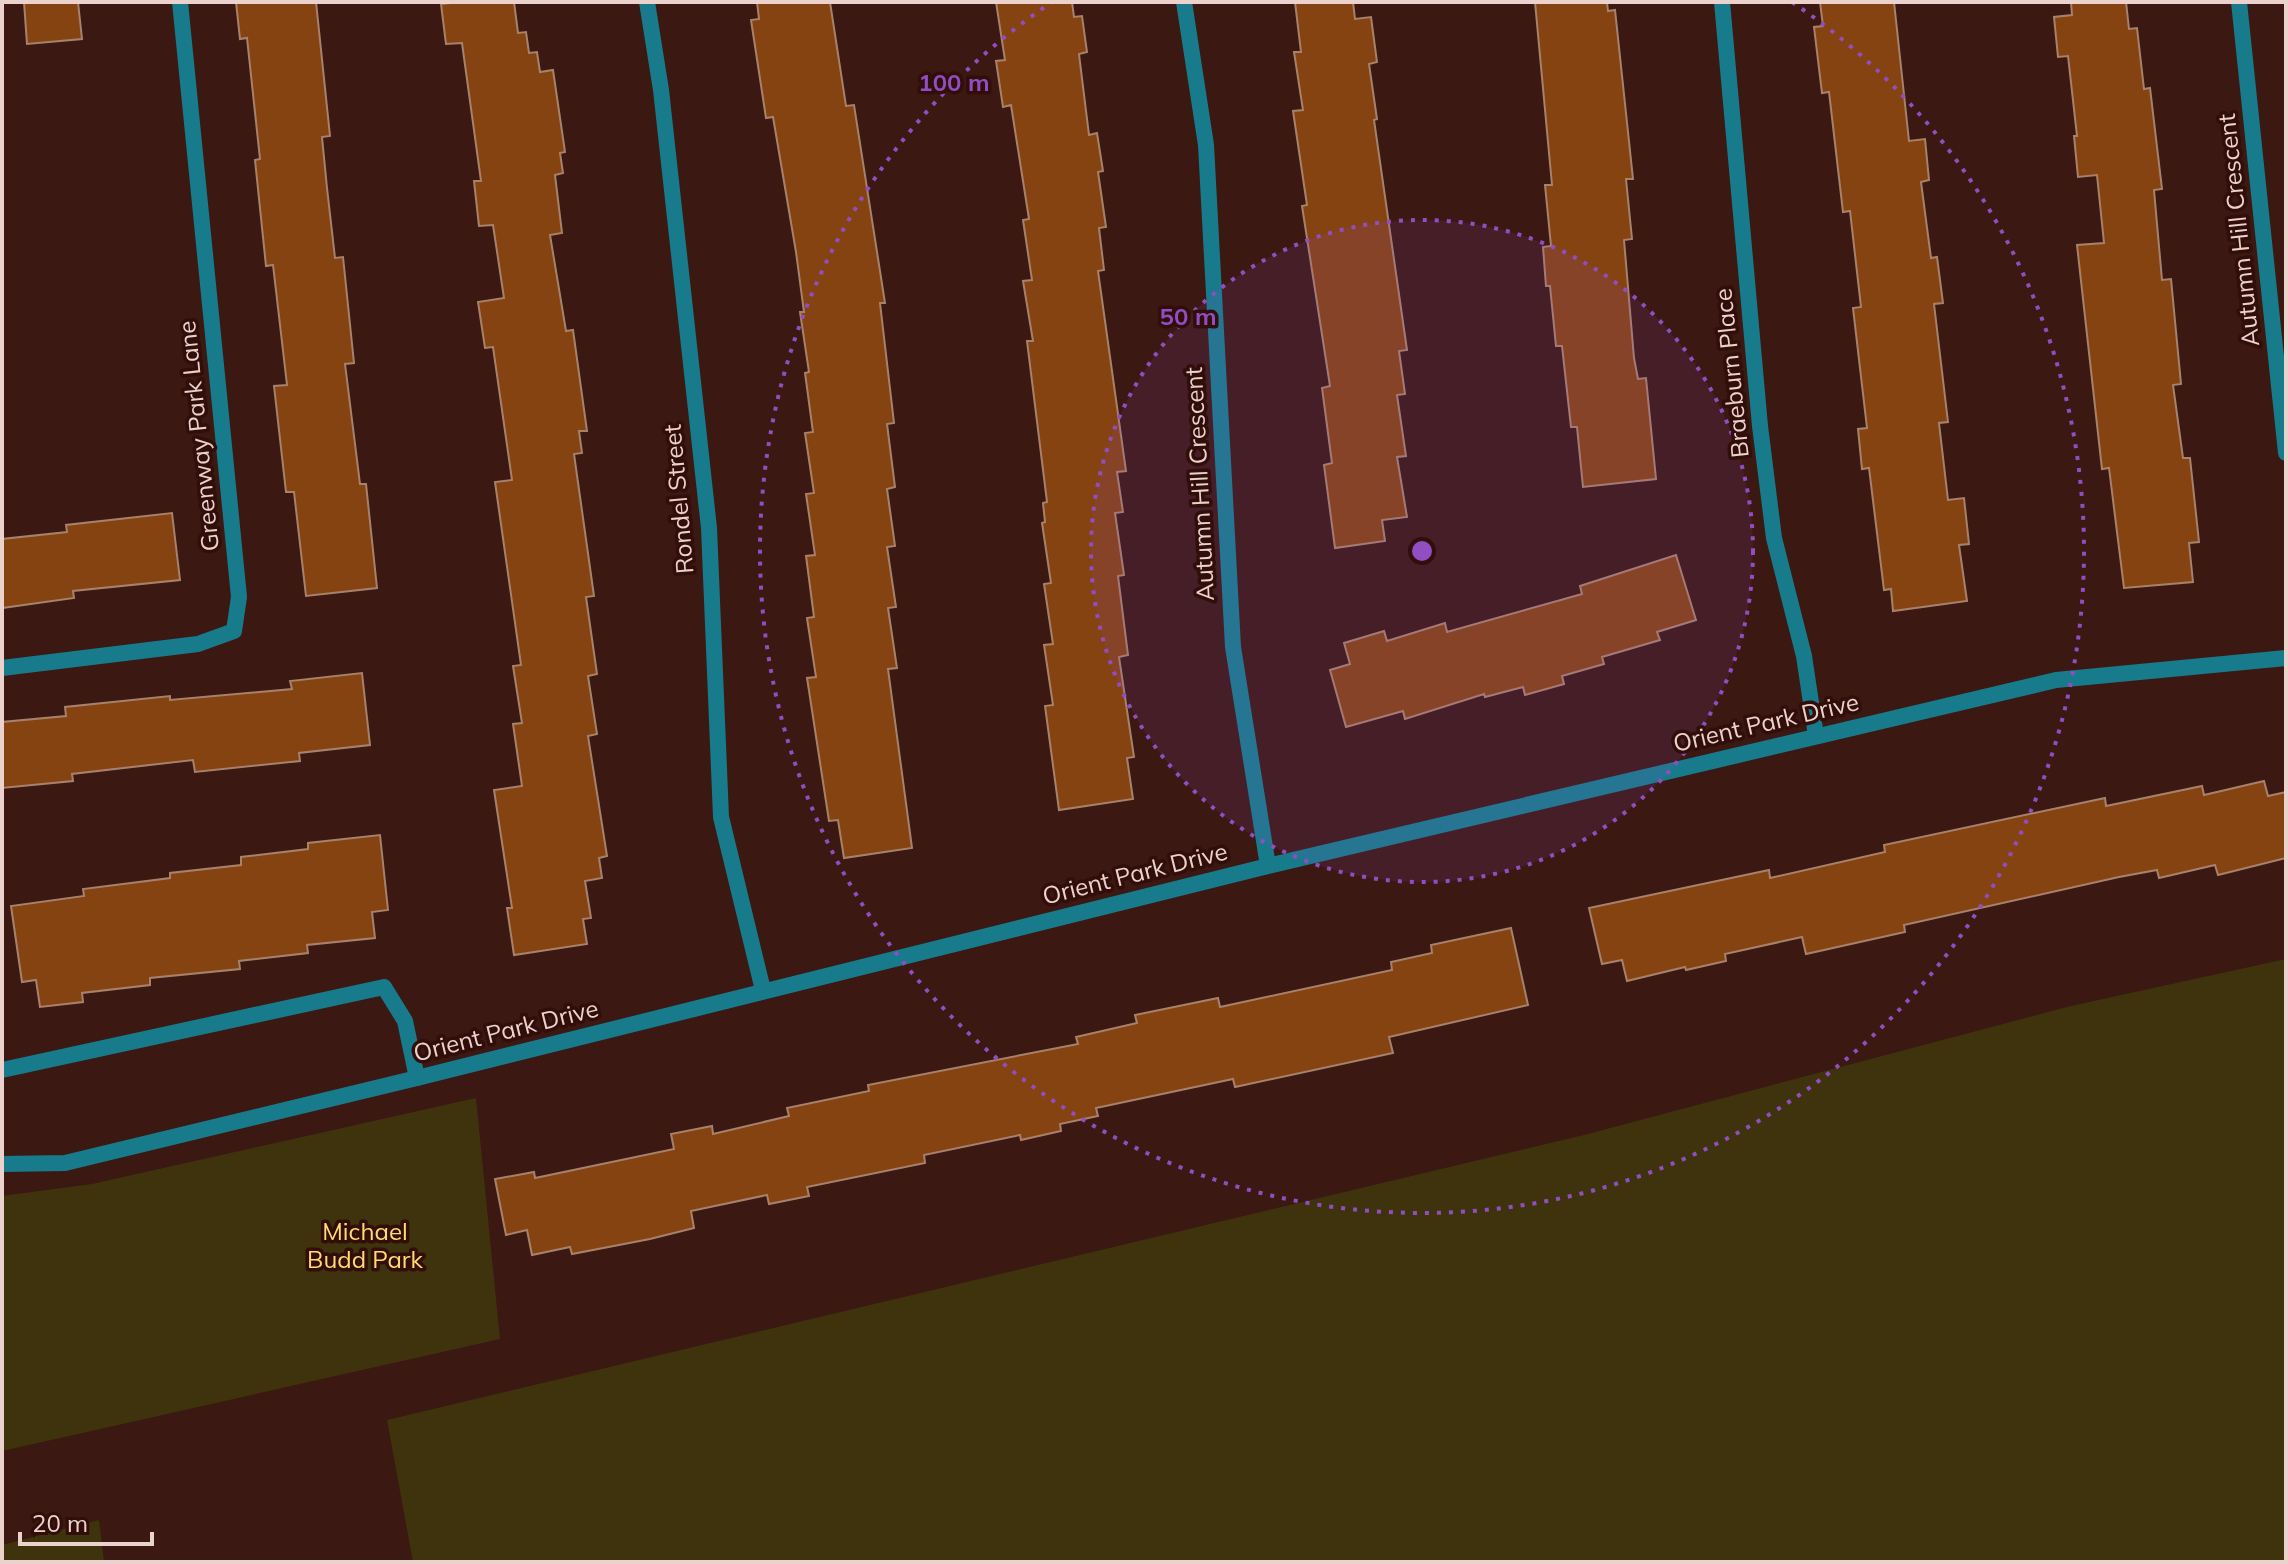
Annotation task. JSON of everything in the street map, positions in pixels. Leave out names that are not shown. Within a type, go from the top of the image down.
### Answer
[{"type":"street","name":"Greenway Park Lane","points":[[2,668],[198,644],[234,631],[239,597],[180,2]]},
{"type":"street","name":"Rondel Street","points":[[647,2],[661,90],[709,528],[721,817],[763,990]]},
{"type":"street","name":"Autumn Hill Crescent","points":[[1184,2],[1206,145],[1233,647],[1268,866]]},
{"type":"street","name":"Braeburn Place","points":[[1722,2],[1760,426],[1774,538],[1804,656],[1816,736]]},
{"type":"street","name":"Autumn Hill Crescent","points":[[2239,2],[2286,453]]},
{"type":"street","name":"Orient Park Drive","points":[[2,1164],[65,1163],[1268,866],[2056,680],[2286,658]]},
{"type":"street","points":[[2,1070],[384,987],[405,1021],[417,1078]]},
{"type":"green space","points":[[2286,959],[2286,1562],[413,1562],[387,1420],[1584,1135],[2071,1006]]},
{"type":"green space","name":"Michael Budd Park","points":[[476,1098],[500,1339],[2,1451],[2,1196],[92,1184]]},
{"type":"green space","points":[[99,1520],[104,1562],[2,1562],[2,1545]]},
{"type":"building","points":[[24,2],[78,2],[82,39],[27,44]]},
{"type":"building","points":[[236,2],[316,2],[330,136],[322,137],[327,188],[335,258],[343,257],[354,363],[345,364],[360,484],[366,484],[377,588],[306,596],[294,492],[286,492],[274,386],[287,385],[273,265],[266,266],[255,160],[260,159],[247,38],[240,39]]},
{"type":"building","points":[[514,2],[518,33],[526,32],[529,53],[537,52],[540,72],[553,70],[565,152],[560,153],[563,173],[555,175],[562,233],[550,235],[566,331],[573,330],[587,431],[579,431],[582,453],[574,454],[594,596],[586,597],[597,674],[588,676],[597,734],[588,736],[607,856],[599,858],[602,878],[585,881],[591,918],[583,919],[587,944],[514,955],[507,908],[512,908],[494,790],[522,786],[513,724],[522,723],[513,666],[521,665],[495,482],[512,480],[493,347],[485,348],[478,302],[504,298],[493,225],[479,226],[474,181],[481,181],[462,43],[446,44],[441,4]]},
{"type":"building","points":[[757,2],[830,2],[846,106],[854,105],[885,303],[880,303],[894,423],[887,424],[895,487],[887,489],[895,546],[887,547],[896,607],[888,608],[897,668],[888,669],[912,848],[844,858],[838,820],[829,821],[807,678],[816,677],[807,618],[814,617],[806,556],[815,555],[806,494],[814,493],[805,433],[813,432],[805,373],[809,372],[800,312],[804,312],[796,252],[773,117],[766,118],[751,20],[759,19]]},
{"type":"building","points":[[996,2],[1072,2],[1074,17],[1082,16],[1087,52],[1079,54],[1089,135],[1097,133],[1103,171],[1098,172],[1106,227],[1099,228],[1104,270],[1098,271],[1126,471],[1117,472],[1123,512],[1115,513],[1124,575],[1118,576],[1128,655],[1119,657],[1134,757],[1127,758],[1133,799],[1059,810],[1045,706],[1053,705],[1044,645],[1053,644],[1044,584],[1051,583],[1042,523],[1045,522],[1043,503],[1047,502],[1027,341],[1033,341],[1023,281],[1032,280],[1023,220],[1029,219],[1011,105],[1003,107],[996,61],[1005,60]]},
{"type":"building","points":[[1295,2],[1353,2],[1355,19],[1371,17],[1377,62],[1369,64],[1377,119],[1374,120],[1407,350],[1399,351],[1405,394],[1397,395],[1406,456],[1397,457],[1407,517],[1382,520],[1385,541],[1335,548],[1324,465],[1332,463],[1322,388],[1330,386],[1302,206],[1307,205],[1293,111],[1303,110],[1294,52],[1301,52]]},
{"type":"building","points":[[1535,2],[1607,2],[1608,11],[1615,10],[1633,179],[1626,179],[1632,239],[1624,240],[1634,358],[1638,379],[1646,378],[1656,479],[1583,487],[1577,427],[1571,427],[1562,346],[1556,346],[1550,286],[1546,286],[1543,247],[1551,246],[1545,185],[1552,185]]},
{"type":"building","points":[[1820,2],[1894,2],[1909,141],[1925,139],[1929,180],[1921,182],[1931,258],[1937,257],[1943,303],[1934,304],[1948,422],[1939,423],[1948,500],[1964,498],[1969,544],[1959,545],[1967,601],[1893,611],[1891,589],[1884,590],[1869,468],[1862,469],[1858,429],[1867,428],[1853,308],[1861,307],[1850,211],[1843,212],[1829,92],[1822,93],[1814,27],[1823,26]]},
{"type":"building","points":[[2071,2],[2126,2],[2129,29],[2137,28],[2144,89],[2150,88],[2162,189],[2154,190],[2162,280],[2171,279],[2181,384],[2173,385],[2183,458],[2190,458],[2199,542],[2189,543],[2193,582],[2124,588],[2109,468],[2102,469],[2077,245],[2104,243],[2097,175],[2078,177],[2068,56],[2058,57],[2054,17],[2072,15]]},
{"type":"building","points":[[172,513],[180,580],[73,591],[74,598],[2,608],[2,539],[67,532],[66,525]]},
{"type":"building","points":[[1676,555],[1696,620],[1657,632],[1660,640],[1602,657],[1604,664],[1562,676],[1564,684],[1525,695],[1523,687],[1485,697],[1484,694],[1405,719],[1403,711],[1346,727],[1330,670],[1350,664],[1344,643],[1384,631],[1387,641],[1445,623],[1447,632],[1582,594],[1580,586]]},
{"type":"building","points":[[362,673],[370,745],[299,753],[300,761],[195,772],[193,760],[72,774],[73,781],[2,788],[2,722],[66,716],[65,707],[170,696],[170,700],[292,689],[290,681]]},
{"type":"building","points":[[2264,781],[2268,796],[2286,792],[2286,858],[2218,875],[2215,865],[2159,878],[2157,870],[2119,877],[1904,925],[1905,932],[1806,954],[1802,937],[1725,954],[1726,961],[1627,981],[1622,960],[1602,964],[1589,908],[1769,870],[1770,878],[1885,852],[1884,845],[2105,798],[2106,806],[2202,786],[2204,795]]},
{"type":"building","points":[[380,835],[388,910],[372,912],[375,938],[307,945],[308,953],[239,961],[240,969],[150,978],[150,985],[82,993],[83,1002],[40,1007],[36,980],[22,982],[11,906],[84,896],[83,889],[170,878],[170,873],[241,865],[241,857],[308,849],[308,843]]},
{"type":"building","points":[[1511,928],[1528,1005],[1389,1037],[1393,1053],[1235,1087],[1233,1079],[1096,1108],[1098,1116],[1060,1124],[1061,1131],[1021,1140],[1020,1135],[924,1155],[925,1163],[807,1187],[809,1196],[769,1204],[767,1195],[691,1211],[694,1228],[650,1239],[572,1254],[570,1247],[532,1255],[527,1230],[506,1235],[495,1179],[534,1172],[535,1178],[674,1149],[671,1134],[712,1126],[713,1134],[789,1116],[787,1108],[869,1091],[868,1085],[1078,1044],[1076,1037],[1137,1023],[1135,1015],[1218,998],[1220,1007],[1392,970],[1391,962],[1432,953],[1431,945]]}]
